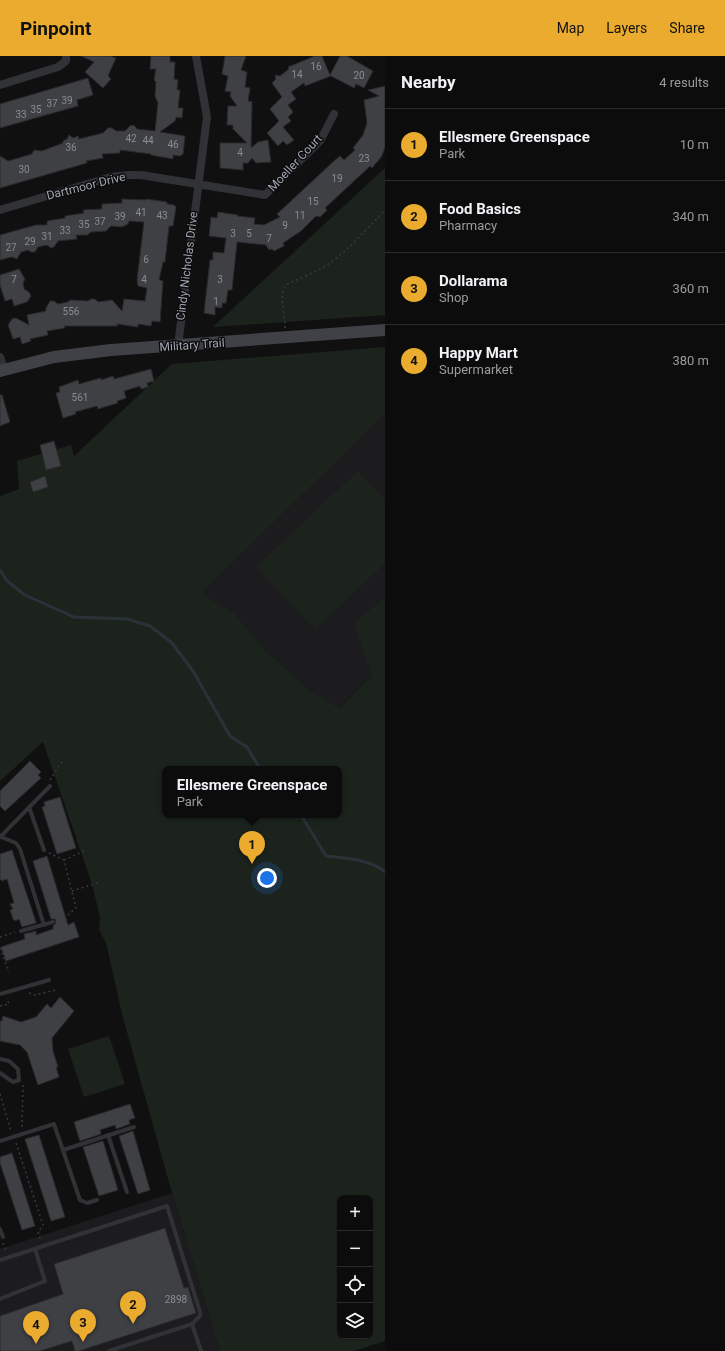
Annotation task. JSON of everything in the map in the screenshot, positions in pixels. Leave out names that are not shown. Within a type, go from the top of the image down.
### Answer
[{"type":"street","points":[[0,85],[58,67],[66,61],[66,56]]},
{"type":"street","name":"Cindy Nicholas Drive","points":[[178,346],[206,117],[196,56]]},
{"type":"street","name":"Moeller Court","points":[[198,185],[265,196],[320,141],[334,114]]},
{"type":"street","name":"Dartmoor Drive","points":[[0,210],[110,177],[141,175],[198,185]]},
{"type":"street","name":"Military Trail","points":[[2,370],[61,356],[111,350],[385,330]]},
{"type":"street","points":[[0,357],[2,370]]},
{"type":"lane","points":[[44,925],[20,849],[16,843],[0,837],[50,786]]},
{"type":"lane","points":[[29,807],[44,850]]},
{"type":"lane","points":[[21,931],[53,922]]},
{"type":"lane","points":[[0,994],[49,980]]},
{"type":"lane","points":[[0,1059],[9,1061],[18,1068],[18,1080],[13,1082],[0,1073]]},
{"type":"lane","points":[[0,1141],[54,1124],[80,1200],[87,1204],[97,1200]]},
{"type":"lane","points":[[63,1150],[134,1127]]},
{"type":"lane","points":[[108,1135],[127,1192]]},
{"type":"lane","points":[[0,1260],[167,1206],[200,1316],[192,1324],[109,1351]]},
{"type":"lane","points":[[0,1229],[3,1237]]},
{"type":"lane","points":[[0,1299],[45,1281],[35,1248]]},
{"type":"lane","points":[[192,1324],[201,1351]]},
{"type":"path","points":[[284,338],[286,323],[283,297],[285,286],[289,282],[303,279],[332,262],[385,210]]},
{"type":"path","points":[[50,786],[50,780],[63,760]]},
{"type":"path","points":[[44,850],[64,860],[84,852]]},
{"type":"path","points":[[53,922],[68,915],[76,908],[64,860]]},
{"type":"path","points":[[72,891],[100,882]]},
{"type":"path","points":[[0,937],[21,931]]},
{"type":"path","points":[[0,948],[9,972]]},
{"type":"path","points":[[18,989],[35,996],[56,990]]},
{"type":"path","points":[[0,1006],[9,1004],[6,992]]},
{"type":"path","points":[[22,1083],[22,1134]]},
{"type":"path","points":[[0,1094],[43,1225],[38,1232],[42,1246]]},
{"type":"path","points":[[3,1237],[3,1245],[8,1254]]},
{"type":"shaded area","points":[[385,168],[385,315],[213,327]]},
{"type":"shaded area","points":[[385,347],[385,414],[203,592],[213,601],[234,613],[261,646],[312,693],[328,701],[339,709],[372,675],[354,623],[385,597],[385,1341],[354,1351],[220,1351],[172,1193],[122,1014],[106,943],[99,930],[100,917],[92,884],[43,742],[0,781],[0,496],[19,489],[17,461],[71,445],[74,456],[172,364]]},
{"type":"shaded area","points":[[385,414],[385,661],[334,714],[203,592]]},
{"type":"shaded area","points":[[358,471],[385,500],[385,563],[315,629],[256,567]]},
{"type":"shaded area","points":[[109,1036],[125,1084],[84,1097],[68,1049]]},
{"type":"shaded area","points":[[172,1193],[220,1351],[0,1351],[0,1249]]},
{"type":"building","points":[[81,56],[110,56],[116,58],[108,76],[111,79],[103,88],[85,72],[94,62]]},
{"type":"building","points":[[151,56],[170,56],[170,62],[175,62],[174,79],[178,80],[177,90],[180,90],[178,108],[183,108],[182,118],[176,117],[175,121],[160,132],[185,136],[183,154],[180,156],[173,155],[173,159],[151,154],[120,150],[120,153],[102,154],[103,158],[86,161],[87,163],[0,188],[0,156],[8,161],[32,154],[34,150],[42,151],[63,143],[69,135],[73,138],[78,136],[79,139],[103,133],[108,128],[112,128],[116,131],[125,131],[131,125],[135,126],[137,129],[155,131],[158,103],[155,96],[156,82],[154,80],[156,69],[150,69]]},
{"type":"building","points":[[225,56],[246,56],[241,70],[247,72],[245,87],[250,88],[248,101],[252,102],[251,148],[258,142],[268,140],[271,162],[256,163],[252,158],[248,163],[243,163],[243,170],[220,168],[220,143],[247,143],[233,129],[233,125],[227,125],[228,106],[237,106],[230,96],[231,92],[225,91],[228,76],[222,74]]},
{"type":"building","points":[[315,56],[322,56],[330,75],[340,56],[347,56],[373,71],[364,88],[356,84],[354,88],[331,76],[305,86],[304,83],[291,92],[296,99],[288,105],[293,112],[288,117],[291,121],[283,127],[294,140],[287,145],[283,141],[278,146],[267,133],[279,121],[270,109],[282,97],[272,83],[276,79],[275,75],[280,76],[289,69],[288,67]]},
{"type":"building","points":[[88,78],[93,95],[77,100],[78,106],[0,128],[0,104]]},
{"type":"building","points":[[385,86],[385,147],[382,156],[372,168],[370,166],[325,208],[327,210],[320,217],[316,216],[301,231],[283,243],[284,246],[274,251],[272,249],[269,250],[266,245],[237,242],[232,290],[228,290],[226,303],[222,303],[222,308],[215,307],[215,315],[204,313],[210,260],[213,260],[213,252],[224,253],[226,238],[209,236],[211,217],[217,218],[218,212],[238,215],[237,216],[255,218],[254,224],[264,225],[280,217],[277,214],[334,161],[340,156],[344,160],[355,150],[353,148],[363,135],[367,123],[364,100],[379,96],[368,90]]},
{"type":"building","points":[[122,199],[146,199],[167,202],[167,204],[174,205],[176,207],[173,226],[169,226],[165,262],[163,262],[159,280],[163,281],[160,322],[152,321],[151,326],[138,324],[138,327],[117,324],[117,326],[64,326],[65,328],[47,331],[48,335],[30,339],[31,341],[22,344],[20,337],[13,339],[8,325],[12,319],[16,318],[29,325],[27,315],[46,311],[50,301],[54,301],[58,304],[68,302],[70,300],[88,301],[95,299],[98,302],[112,300],[122,311],[124,299],[145,301],[147,288],[138,286],[137,280],[144,222],[129,221],[128,224],[122,227],[111,226],[106,231],[91,232],[87,235],[76,235],[77,239],[58,241],[54,247],[51,248],[47,245],[38,247],[35,252],[28,250],[21,252],[17,259],[12,257],[0,260],[0,235],[36,225],[47,225],[47,221],[84,213],[83,210],[102,209],[102,204],[122,203]]},
{"type":"building","points":[[19,269],[25,279],[23,283],[24,289],[29,292],[31,296],[27,302],[14,306],[12,299],[5,301],[0,285],[0,275]]},
{"type":"building","points":[[151,369],[154,381],[147,383],[148,387],[141,389],[140,386],[124,391],[126,398],[117,401],[118,403],[98,409],[97,406],[75,412],[76,414],[63,418],[56,393],[60,392],[59,387],[78,380],[79,384],[113,376],[114,379]]},
{"type":"building","points":[[0,395],[2,395],[10,422],[0,426]]},
{"type":"building","points":[[54,441],[61,466],[46,470],[40,445]]},
{"type":"building","points":[[45,476],[48,487],[33,492],[30,482]]},
{"type":"building","points":[[30,761],[41,772],[38,775],[41,778],[5,811],[0,806],[0,791]]},
{"type":"building","points":[[60,797],[76,848],[57,854],[42,807],[45,806],[44,802]]},
{"type":"building","points":[[12,850],[36,922],[22,927],[19,919],[15,921],[13,919],[10,910],[13,909],[10,904],[14,903],[7,879],[2,881],[0,879],[0,854]]},
{"type":"building","points":[[47,856],[68,925],[74,922],[79,937],[6,961],[1,947],[25,939],[24,934],[36,931],[36,935],[53,929],[53,926],[56,923],[55,919],[51,919],[33,861]]},
{"type":"building","points":[[60,997],[74,1011],[52,1038],[53,1051],[58,1067],[56,1067],[59,1077],[38,1085],[27,1052],[20,1045],[0,1041],[0,1021],[2,1021],[3,1016],[21,1022],[36,1017],[47,1004],[51,1008]]},
{"type":"building","points":[[130,1104],[135,1118],[129,1120],[130,1124],[116,1129],[115,1125],[100,1130],[101,1134],[80,1141],[74,1122]]},
{"type":"building","points":[[133,1131],[150,1190],[138,1194],[119,1136]]},
{"type":"building","points":[[39,1135],[65,1217],[51,1221],[25,1139]]},
{"type":"building","points":[[103,1141],[118,1190],[99,1196],[83,1147]]},
{"type":"building","points":[[12,1153],[35,1226],[22,1230],[0,1163],[0,1157]]},
{"type":"building","points":[[165,1228],[184,1288],[188,1287],[196,1313],[79,1351],[75,1351],[72,1341],[40,1351],[0,1351],[0,1316],[63,1294],[54,1264]]},
{"type":"waterway","points":[[0,570],[7,581],[25,595],[74,617],[127,619],[150,626],[172,643],[193,671],[230,736],[247,747],[258,766]]},
{"type":"waterway","points":[[303,818],[326,856],[365,862],[372,864],[385,872]]},
{"type":"place","name":"Ellesmere Greenspace","points":[[252,864]]},
{"type":"place","name":"Food Basics","points":[[133,1324]]},
{"type":"place","name":"Dollarama","points":[[83,1342]]},
{"type":"place","name":"Happy Mart","points":[[36,1344]]}]
